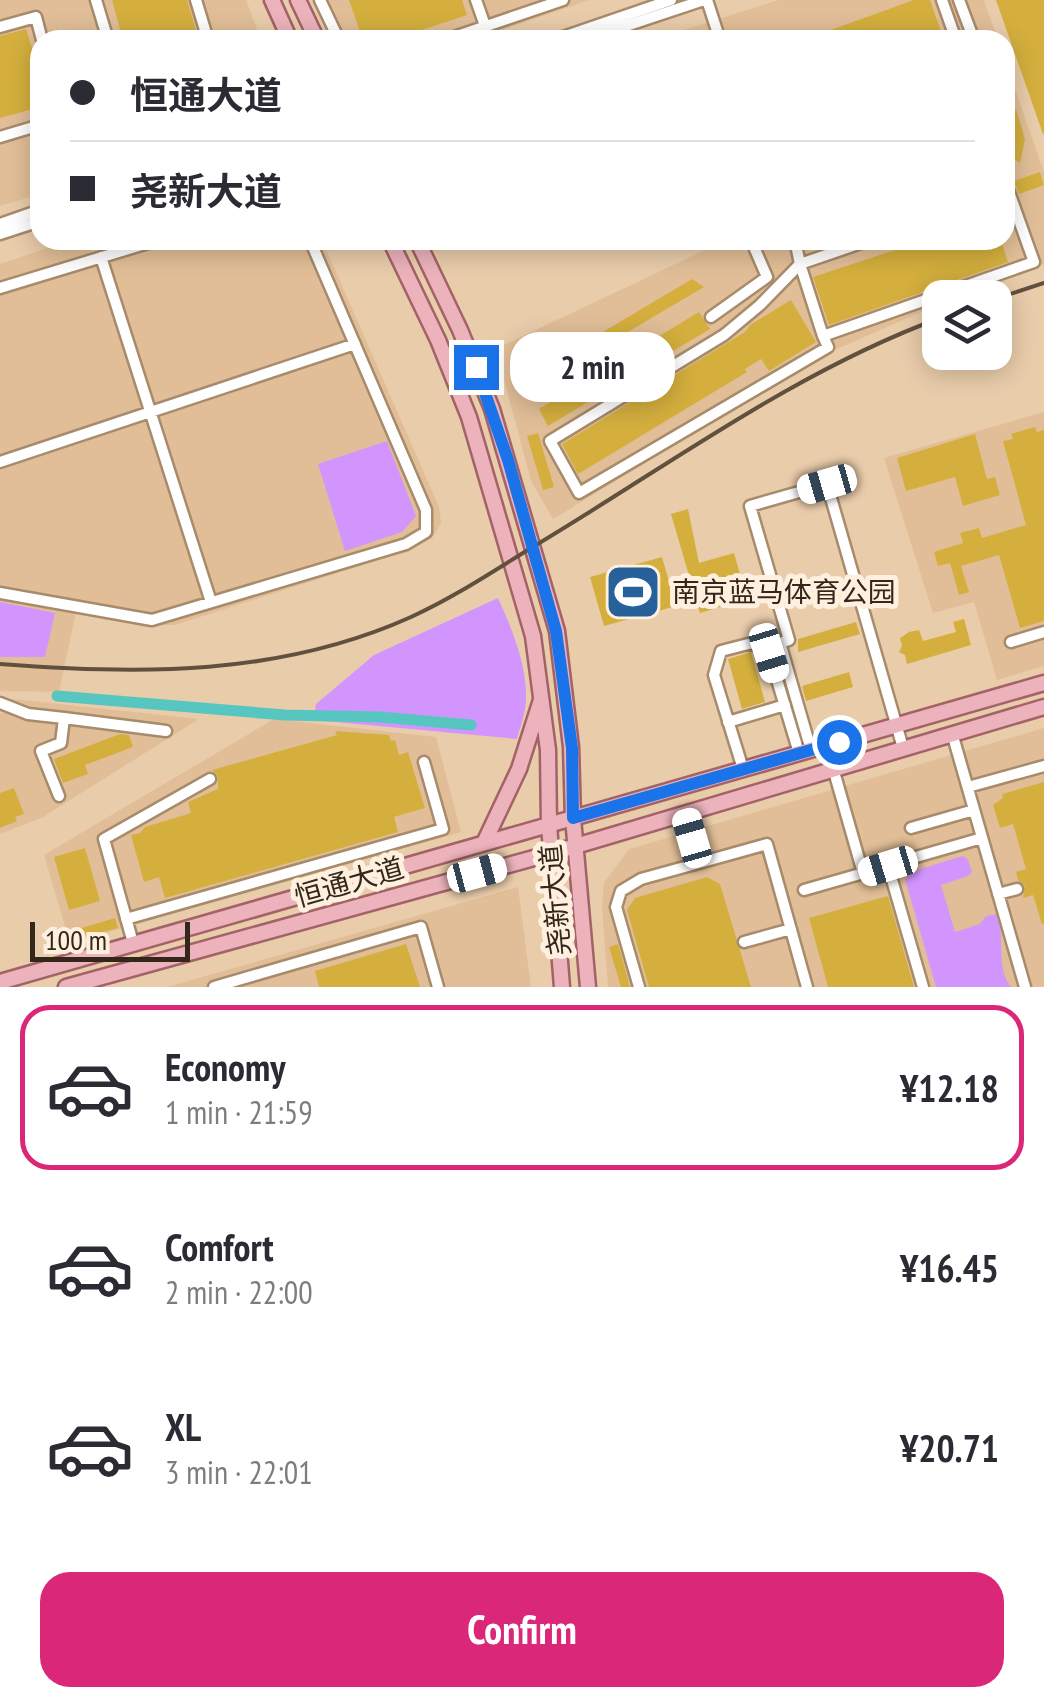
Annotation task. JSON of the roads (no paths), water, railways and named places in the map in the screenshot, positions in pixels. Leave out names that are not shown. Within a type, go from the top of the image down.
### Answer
[{"type":"main road","points":[[272,0],[286,30]]},
{"type":"main road","points":[[298,0],[312,30]]},
{"type":"main road","name":"尧新大道","points":[[395,250],[470,417],[533,636],[542,695],[562,987]]},
{"type":"main road","name":"尧新大道","points":[[422,250],[492,409],[556,631],[572,748],[573,818],[588,987]]},
{"type":"main road","name":"恒通大道","points":[[0,982],[1044,683]]},
{"type":"main road","points":[[484,843],[519,770],[542,695]]},
{"type":"main road","name":"恒通大道","points":[[66,987],[552,853],[1044,707]]},
{"type":"street","points":[[96,0],[105,30]]},
{"type":"street","points":[[196,0],[205,30]]},
{"type":"street","points":[[320,0],[334,30]]},
{"type":"street","points":[[476,0],[487,30]]},
{"type":"street","points":[[472,30],[563,0]]},
{"type":"street","points":[[583,30],[671,0]]},
{"type":"street","points":[[614,30],[705,0],[716,30]]},
{"type":"street","points":[[942,0],[952,30]]},
{"type":"street","points":[[959,0],[970,30]]},
{"type":"street","points":[[0,27],[36,17],[39,30]]},
{"type":"street","points":[[0,137],[30,129]]},
{"type":"street","points":[[823,336],[1034,262],[1015,212]]},
{"type":"street","points":[[0,224],[30,214]]},
{"type":"street","points":[[0,234],[30,224]]},
{"type":"street","points":[[0,288],[124,250]]},
{"type":"street","points":[[0,593],[152,620],[406,544],[426,532],[426,510],[314,250]]},
{"type":"street","points":[[711,317],[768,277],[756,250]]},
{"type":"street","points":[[797,250],[800,264],[828,347],[579,493],[550,440],[724,335],[800,264],[841,250]]},
{"type":"street","points":[[101,257],[210,602]]},
{"type":"street","points":[[0,462],[355,344]]},
{"type":"street","points":[[805,752],[780,643],[790,640],[750,506],[827,484],[903,748]]},
{"type":"street","points":[[1011,642],[1044,632]]},
{"type":"street","points":[[742,769],[714,674],[721,651],[752,643],[769,653],[784,705],[805,752]]},
{"type":"street","points":[[0,703],[28,714],[166,731]]},
{"type":"street","points":[[728,722],[784,705]]},
{"type":"street","points":[[59,796],[41,751],[61,744],[64,718]]},
{"type":"street","points":[[952,734],[1025,987]]},
{"type":"street","points":[[126,920],[443,829],[424,762]]},
{"type":"street","points":[[968,788],[1044,766]]},
{"type":"street","points":[[833,768],[863,873]]},
{"type":"street","points":[[133,943],[104,839],[210,779]]},
{"type":"street","points":[[911,828],[974,810]]},
{"type":"street","points":[[684,813],[698,863]]},
{"type":"street","points":[[916,857],[982,838]]},
{"type":"street","points":[[639,987],[616,907],[621,892],[640,879],[767,844],[808,987]]},
{"type":"street","points":[[804,890],[888,866],[923,987]]},
{"type":"street","points":[[669,871],[673,885]]},
{"type":"street","points":[[998,894],[1017,889]]},
{"type":"street","points":[[214,987],[421,927],[438,987]]},
{"type":"street","points":[[744,942],[791,928]]},
{"type":"waterway","points":[[57,696],[285,715],[379,717],[471,725]]},
{"type":"railway","points":[[1012,293],[1044,283]]},
{"type":"railway","points":[[0,664],[105,670],[209,667],[311,651],[361,636],[411,617],[459,592],[783,393],[922,325]]},
{"type":"place","name":"南京蓝马体育公园","points":[[633,592]]}]
